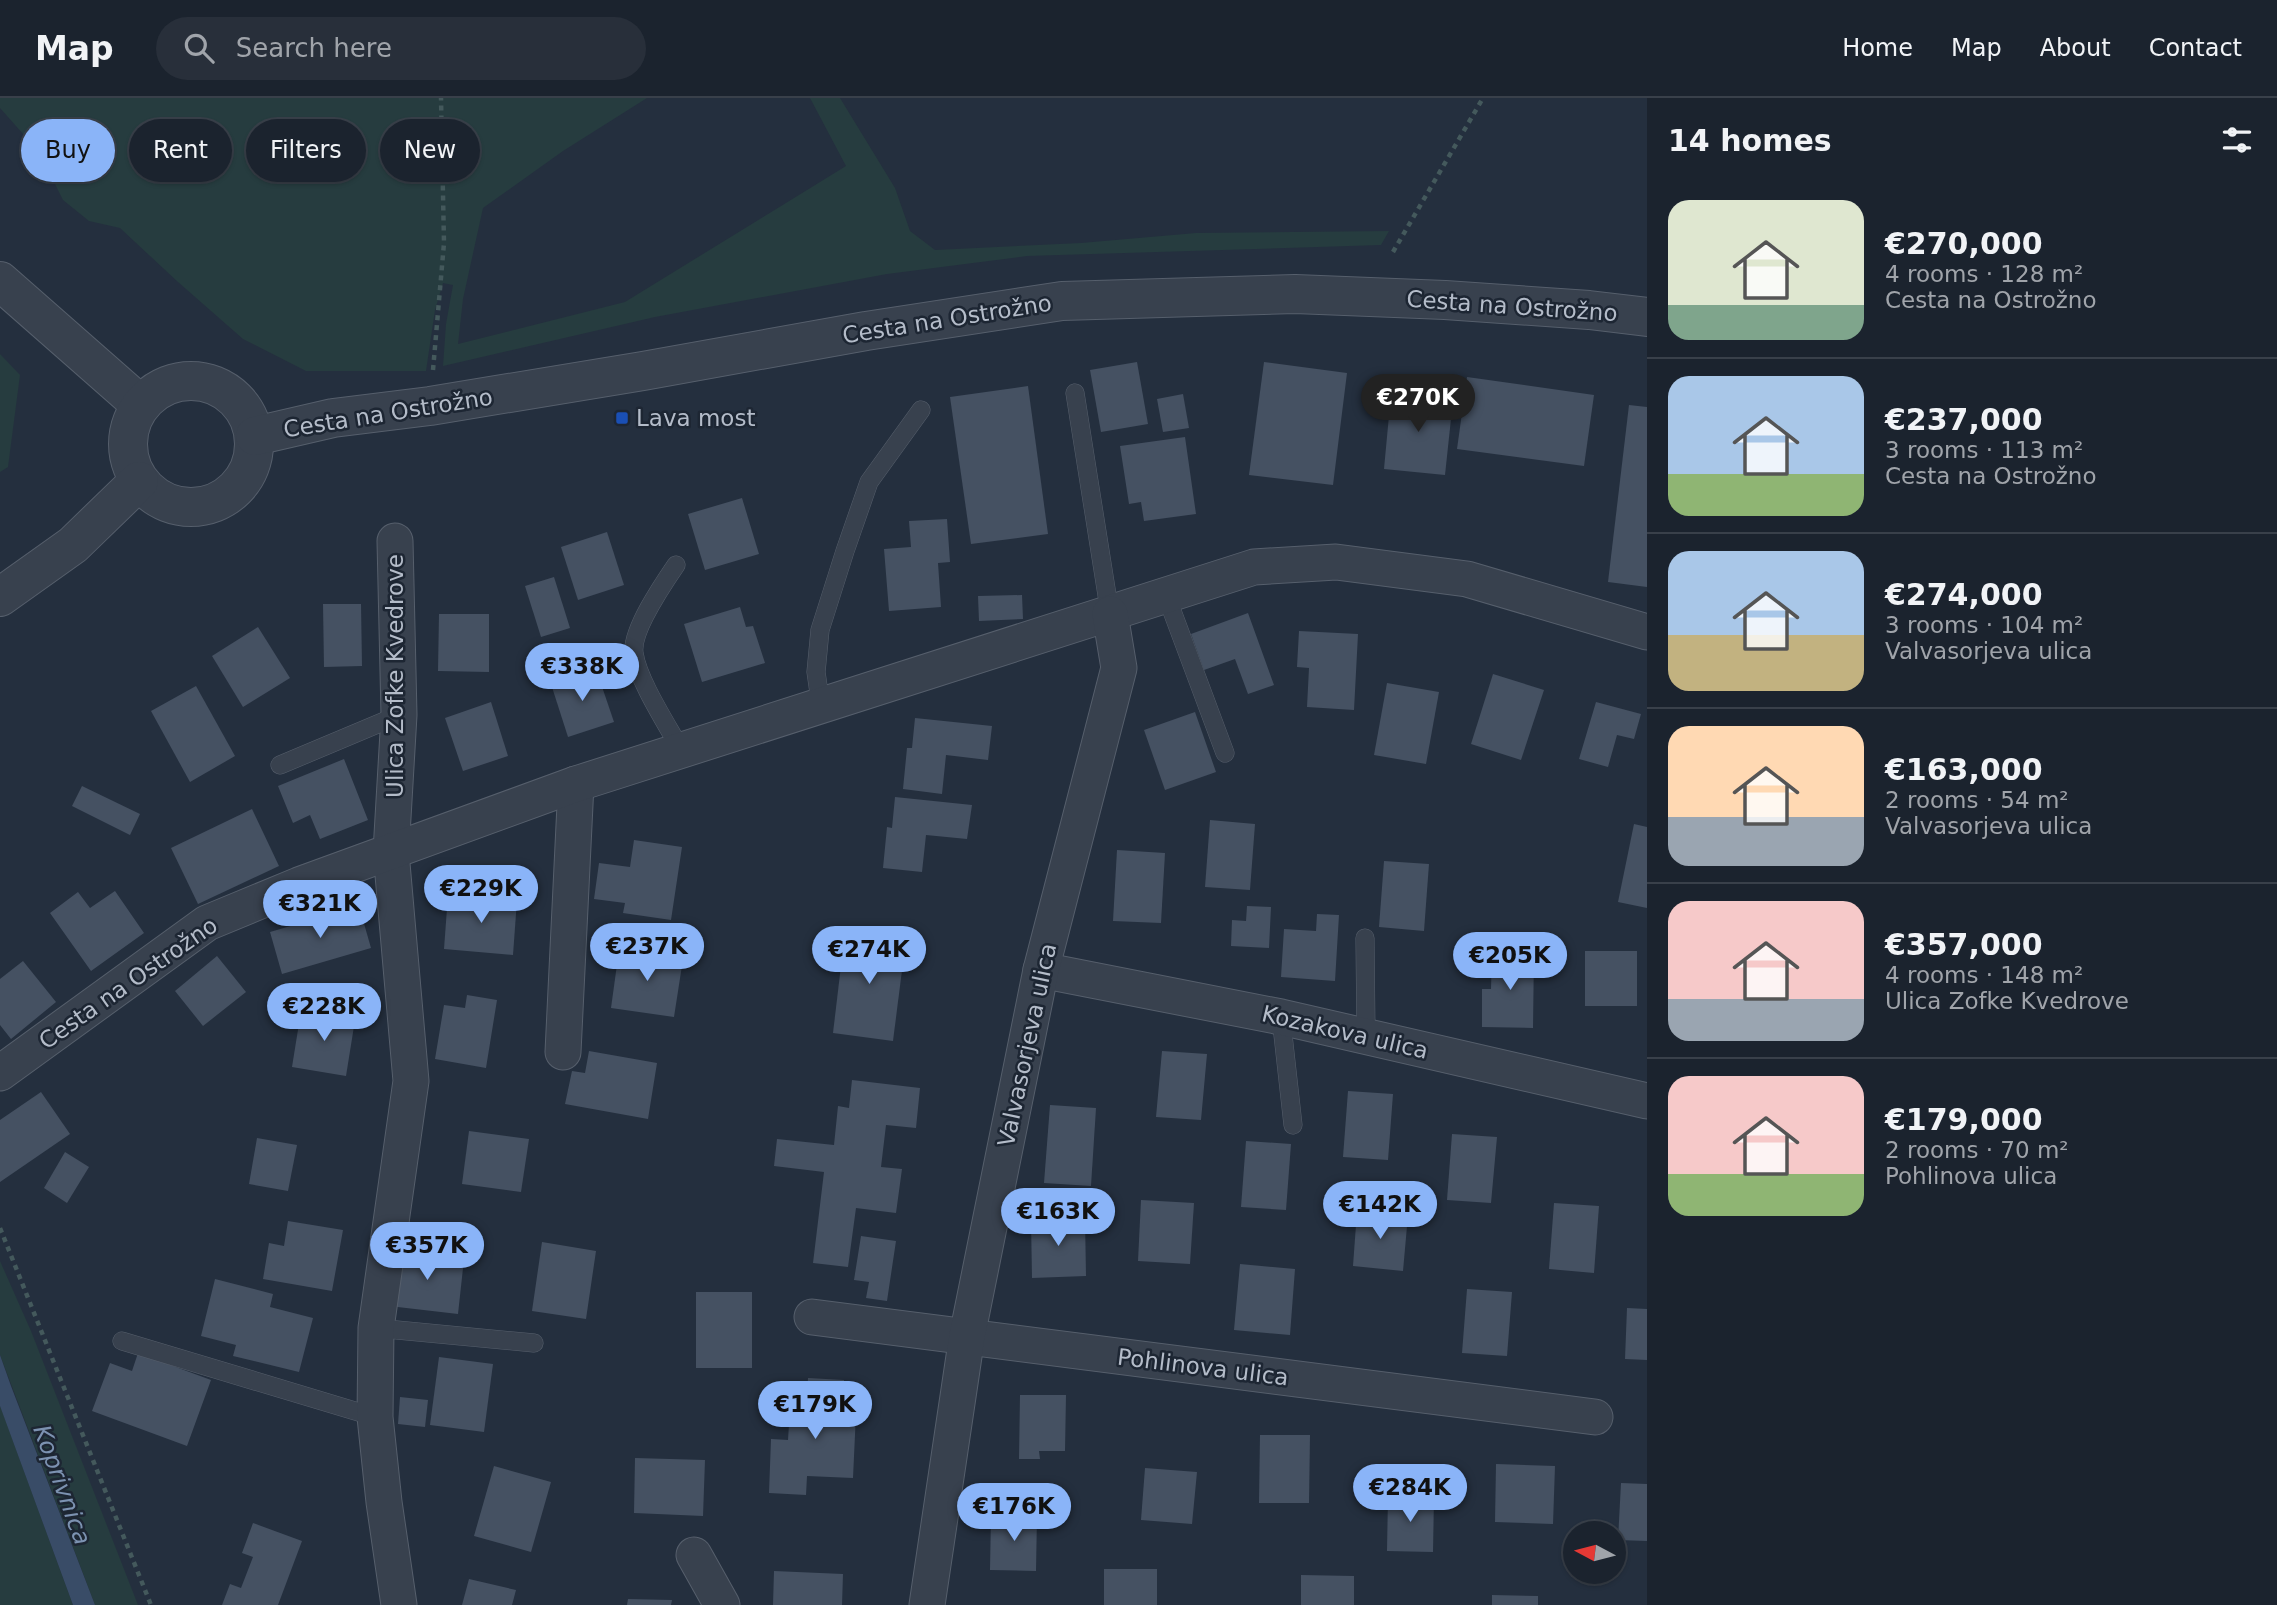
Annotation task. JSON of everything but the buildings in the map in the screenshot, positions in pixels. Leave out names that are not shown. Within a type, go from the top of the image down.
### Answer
[{"type":"street","points":[[0,281],[141,405]]},
{"type":"street","name":"Cesta na Ostrožno","points":[[255,436],[333,418],[430,406],[866,331],[1062,301],[1295,294],[1445,300],[1589,310],[1647,317]]},
{"type":"street","points":[[196,381],[217,386],[235,398],[248,416],[255,436],[254,458],[245,478],[231,494],[212,505],[192,508],[172,505],[154,496],[139,481],[130,463],[127,443],[131,423],[141,405],[156,391],[175,383],[196,381]]},
{"type":"street","points":[[0,597],[73,545],[139,481]]},
{"type":"street","name":"Ulica Zofke Kvedrove","points":[[395,541],[399,715],[391,852],[411,1081],[376,1328],[376,1417],[384,1502],[399,1605]]},
{"type":"street","name":"Cesta na Ostrožno","points":[[0,1073],[206,923],[299,885],[576,784],[1254,567],[1336,562],[1467,579],[1647,632]]},
{"type":"street","name":"Valvasorjeva ulica","points":[[928,1605],[967,1336],[1041,970],[1119,668],[1110,614]]},
{"type":"street","points":[[563,1052],[576,784]]},
{"type":"street","name":"Kozakova ulica","points":[[1041,970],[1645,1093]]},
{"type":"street","name":"Pohlinova ulica","points":[[812,1317],[1595,1417]]},
{"type":"street","points":[[694,1555],[722,1605]]},
{"type":"lane","points":[[1075,393],[1110,614]]},
{"type":"lane","points":[[821,707],[816,672],[820,630],[845,551],[869,482],[921,410]]},
{"type":"lane","points":[[676,565],[656,594],[640,628],[633,651],[639,670],[682,752]]},
{"type":"lane","points":[[1166,595],[1225,753]]},
{"type":"lane","points":[[280,765],[399,715]]},
{"type":"lane","points":[[1365,938],[1366,1037]]},
{"type":"lane","points":[[1280,1017],[1293,1125]]},
{"type":"lane","points":[[376,1328],[534,1343]]},
{"type":"lane","points":[[122,1342],[376,1417]]},
{"type":"path","points":[[430,406],[444,243],[441,98]]},
{"type":"path","points":[[1393,252],[1483,98]]},
{"type":"path","points":[[0,1228],[151,1605]]},
{"type":"green space","points":[[0,98],[647,98],[563,151],[483,208],[463,299],[458,344],[625,302],[846,166],[810,98],[840,98],[895,188],[910,231],[935,250],[1081,243],[1196,233],[1389,231],[1381,245],[1027,256],[887,274],[655,317],[443,366],[446,324],[453,285],[443,283],[435,310],[426,371],[306,371],[243,339],[120,228],[89,221],[63,200],[54,182],[115,182],[115,119],[21,119],[21,132],[0,108]]},
{"type":"green space","points":[[0,354],[20,375],[8,467],[0,472]]},
{"type":"green space","points":[[0,1261],[31,1331],[138,1605],[95,1605],[0,1355]]},
{"type":"green space","points":[[0,1405],[73,1605],[0,1605]]},
{"type":"water","points":[[0,1355],[95,1605],[73,1605],[0,1406]]},
{"type":"place","name":"Lava most","points":[[622,418]]},
{"type":"water label","name":"Koprivnica","points":[[62,1485]]}]
